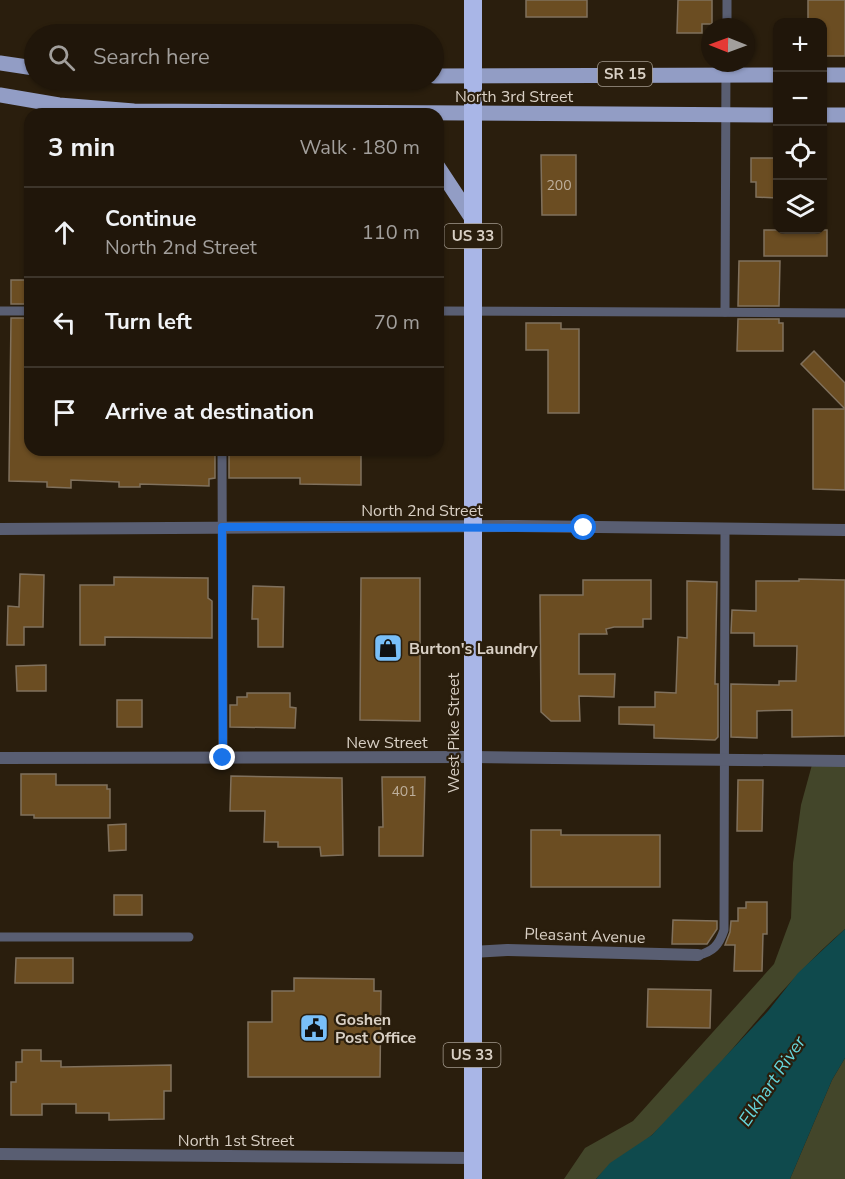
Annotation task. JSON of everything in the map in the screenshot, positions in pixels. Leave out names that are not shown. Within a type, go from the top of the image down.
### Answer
[{"type":"highway","name":"West Pike Street","points":[[473,0],[473,1179]]},
{"type":"main road","points":[[0,63],[24,67]]},
{"type":"main road","name":"North 3rd Street","points":[[444,76],[701,70]]},
{"type":"main road","name":"North 3rd Street","points":[[752,72],[773,75]]},
{"type":"main road","points":[[827,75],[845,75]]},
{"type":"main road","name":"North 3rd Street","points":[[0,95],[59,105],[96,108]]},
{"type":"main road","name":"North 3rd Street","points":[[444,114],[773,115]]},
{"type":"main road","points":[[827,115],[845,115]]},
{"type":"main road","points":[[444,176],[473,220]]},
{"type":"street","name":"North 2nd Street","points":[[0,529],[472,526],[845,530]]},
{"type":"street","name":"New Street","points":[[0,758],[472,757],[845,761]]},
{"type":"street","name":"Pleasant Avenue","points":[[472,952],[507,950],[698,955]]},
{"type":"street","name":"North 1st Street","points":[[0,1154],[472,1158]]},
{"type":"lane","points":[[727,0],[727,18]]},
{"type":"lane","points":[[725,312],[726,72]]},
{"type":"lane","points":[[0,311],[24,311]]},
{"type":"lane","points":[[444,311],[845,313]]},
{"type":"lane","points":[[222,456],[223,758]]},
{"type":"lane","points":[[698,955],[709,953],[720,943],[724,930],[725,529]]},
{"type":"lane","points":[[0,937],[189,937]]},
{"type":"green space","points":[[813,761],[845,761],[845,929],[795,977],[702,1084],[653,1134],[596,1179],[564,1179],[585,1148],[633,1121],[774,964],[791,918],[793,863],[801,805]]},
{"type":"green space","points":[[845,1058],[845,1179],[790,1179],[832,1080]]},
{"type":"water","name":"Elkhart River","points":[[845,929],[845,1058],[832,1080],[790,1179],[596,1179],[610,1163],[652,1135],[768,1011],[798,973]]},
{"type":"building","points":[[526,0],[587,0],[587,17],[526,17]]},
{"type":"building","points":[[678,0],[712,0],[712,18],[701,18],[701,33],[677,33]]},
{"type":"building","points":[[808,0],[845,0],[845,56],[827,56],[827,18],[808,18]]},
{"type":"building","points":[[541,155],[576,155],[576,215],[542,215]]},
{"type":"building","points":[[751,158],[773,158],[773,198],[756,197],[756,182],[751,182]]},
{"type":"building","points":[[764,230],[773,230],[773,234],[827,234],[827,256],[764,256]]},
{"type":"building","points":[[739,261],[780,261],[779,306],[738,306]]},
{"type":"building","points":[[11,280],[24,280],[24,304],[11,304]]},
{"type":"building","points":[[11,318],[24,318],[24,456],[215,456],[215,478],[209,479],[209,486],[140,484],[140,487],[119,487],[119,482],[71,480],[71,488],[47,487],[47,482],[9,481]]},
{"type":"building","points":[[738,319],[779,319],[779,323],[783,323],[783,351],[737,351]]},
{"type":"building","points":[[526,323],[561,323],[561,329],[579,329],[579,413],[548,413],[548,350],[526,350]]},
{"type":"building","points":[[814,351],[845,383],[845,409],[801,364]]},
{"type":"building","points":[[813,409],[845,409],[845,490],[813,489]]},
{"type":"building","points":[[229,456],[361,456],[361,485],[300,484],[300,478],[229,478]]},
{"type":"building","points":[[20,574],[44,575],[43,627],[24,627],[24,645],[7,645],[8,606],[19,607]]},
{"type":"building","points":[[114,577],[208,578],[208,598],[212,601],[212,638],[105,637],[105,645],[80,645],[80,585],[114,585]]},
{"type":"building","points":[[361,578],[420,578],[420,721],[360,720]]},
{"type":"building","points":[[799,579],[845,580],[845,736],[792,737],[792,710],[757,711],[757,738],[731,737],[731,684],[779,685],[779,681],[796,681],[797,646],[754,646],[754,633],[731,633],[732,610],[756,611],[756,581],[799,581]]},
{"type":"building","points":[[583,580],[651,580],[651,619],[643,619],[643,627],[614,627],[606,629],[607,634],[579,634],[579,674],[615,674],[614,697],[579,696],[580,721],[551,721],[541,712],[540,595],[583,595]]},
{"type":"building","points":[[687,581],[717,582],[715,684],[718,684],[718,737],[715,740],[654,738],[654,725],[619,724],[619,707],[655,707],[655,692],[676,693],[678,637],[687,638]]},
{"type":"building","points":[[253,586],[284,587],[283,647],[258,647],[258,619],[252,619]]},
{"type":"building","points":[[46,665],[46,691],[17,691],[16,666]]},
{"type":"building","points":[[247,693],[290,693],[290,707],[296,708],[295,728],[230,727],[230,705],[237,705],[237,697],[247,697]]},
{"type":"building","points":[[117,700],[142,700],[142,727],[117,727]]},
{"type":"building","points":[[21,774],[56,774],[56,785],[107,785],[107,789],[110,789],[110,818],[34,818],[34,815],[21,815]]},
{"type":"building","points":[[231,776],[342,778],[343,855],[321,856],[320,847],[278,847],[278,842],[264,842],[265,811],[230,811]]},
{"type":"building","points":[[382,777],[425,777],[423,856],[379,856],[379,827],[383,827]]},
{"type":"building","points":[[738,780],[763,780],[762,831],[737,831]]},
{"type":"building","points":[[126,824],[126,850],[109,851],[108,825]]},
{"type":"building","points":[[531,830],[561,830],[561,835],[660,835],[660,887],[531,887]]},
{"type":"building","points":[[114,895],[142,895],[142,915],[114,915]]},
{"type":"building","points":[[746,902],[767,902],[767,934],[763,934],[762,971],[734,971],[735,945],[725,945],[731,921],[738,921],[738,908],[746,908]]},
{"type":"building","points":[[673,920],[717,921],[717,929],[707,944],[672,944]]},
{"type":"building","points":[[16,958],[73,958],[73,983],[15,983]]},
{"type":"building","name":"Goshen Post Office","points":[[294,978],[374,979],[374,991],[381,991],[380,1077],[248,1077],[248,1022],[272,1022],[272,991],[294,991]]},
{"type":"building","points":[[648,989],[711,990],[710,1028],[647,1027]]},
{"type":"building","points":[[22,1050],[41,1050],[41,1061],[61,1061],[61,1067],[171,1065],[171,1091],[164,1091],[164,1119],[109,1120],[109,1113],[76,1113],[76,1104],[42,1104],[42,1115],[11,1115],[11,1082],[16,1082],[16,1062],[22,1062]]},
{"type":"place","name":"Burton's Laundry","points":[[388,648]]},
{"type":"place","name":"Goshen Post Office","points":[[314,1028]]},
{"type":"route","points":[[223,758],[222,527],[515,526],[584,528]]}]
